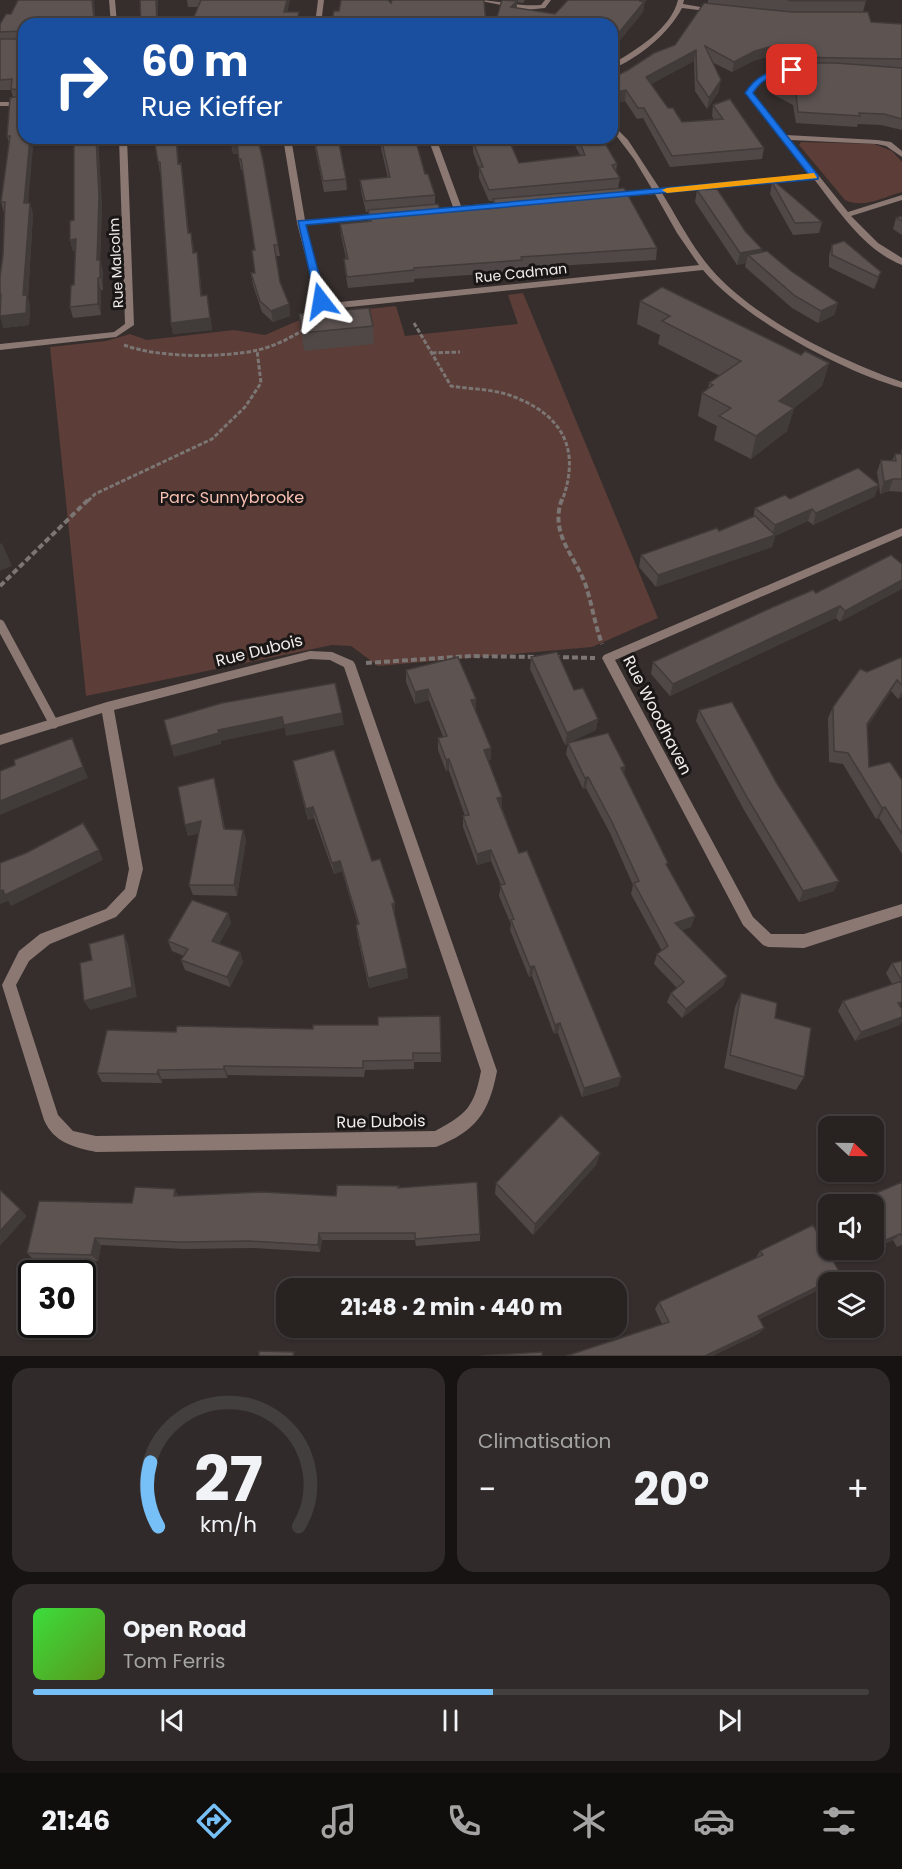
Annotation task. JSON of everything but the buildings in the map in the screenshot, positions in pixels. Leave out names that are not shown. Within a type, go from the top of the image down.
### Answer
[{"type":"street","points":[[112,0],[114,18]]},
{"type":"street","points":[[319,18],[321,0]]},
{"type":"street","points":[[479,0],[533,9],[543,7],[548,0]]},
{"type":"street","points":[[618,64],[632,57],[672,20],[681,3],[726,11]]},
{"type":"street","points":[[814,71],[792,70],[769,74],[756,83],[749,93],[846,216],[875,245],[902,262]]},
{"type":"street","points":[[0,104],[18,104]]},
{"type":"street","points":[[618,135],[705,267],[732,293],[775,326],[855,369],[902,385]]},
{"type":"street","points":[[784,137],[877,142],[888,144],[902,155]]},
{"type":"street","name":"Rue Malcolm","points":[[116,334],[130,325],[132,317],[123,144]]},
{"type":"street","points":[[288,144],[301,223],[391,215]]},
{"type":"street","points":[[434,144],[458,209]]},
{"type":"street","points":[[598,196],[815,177]]},
{"type":"street","points":[[846,216],[902,198]]},
{"type":"street","points":[[413,213],[517,204]]},
{"type":"street","name":"Rue Cadman","points":[[301,223],[321,301],[340,305],[705,267]]},
{"type":"street","points":[[0,348],[116,334]]},
{"type":"street","name":"Rue Woodhaven","points":[[902,532],[608,658],[748,921],[768,940],[804,941],[902,910]]},
{"type":"street","name":"Rue Dubois","points":[[0,740],[107,707],[310,655],[332,656],[349,664],[489,1071],[484,1099],[468,1122],[436,1138],[96,1144],[69,1138],[52,1120],[9,985],[24,956],[45,939],[111,913],[131,892],[136,869],[107,707]]},
{"type":"lane","points":[[0,624],[54,724]]},
{"type":"path","points":[[414,323],[451,386],[505,394],[526,404],[556,424],[566,439],[572,462],[570,481],[558,512],[558,526],[583,579],[599,638],[608,658],[551,657]]},
{"type":"path","points":[[116,334],[121,343],[129,348],[147,353],[257,350],[284,342],[314,324]]},
{"type":"path","points":[[0,586],[95,494],[193,451],[230,423],[261,383],[262,376],[257,350]]},
{"type":"path","points":[[432,353],[460,352]]},
{"type":"path","points":[[349,664],[471,656],[539,657]]},
{"type":"green space","points":[[801,142],[874,144],[892,151],[902,162],[902,192],[866,203],[845,200],[799,145]]},
{"type":"green space","name":"Parc Sunnybrooke","points":[[523,293],[658,618],[592,647],[378,666],[351,646],[332,645],[86,696],[50,347],[106,341],[130,334],[147,340],[234,330],[265,335],[311,315],[396,306],[405,336],[518,324],[508,295]]},
{"type":"slow traffic","points":[[667,190],[814,176]]},
{"type":"route","points":[[321,301],[301,223],[815,177],[749,93],[756,83],[769,74],[792,70]]}]
